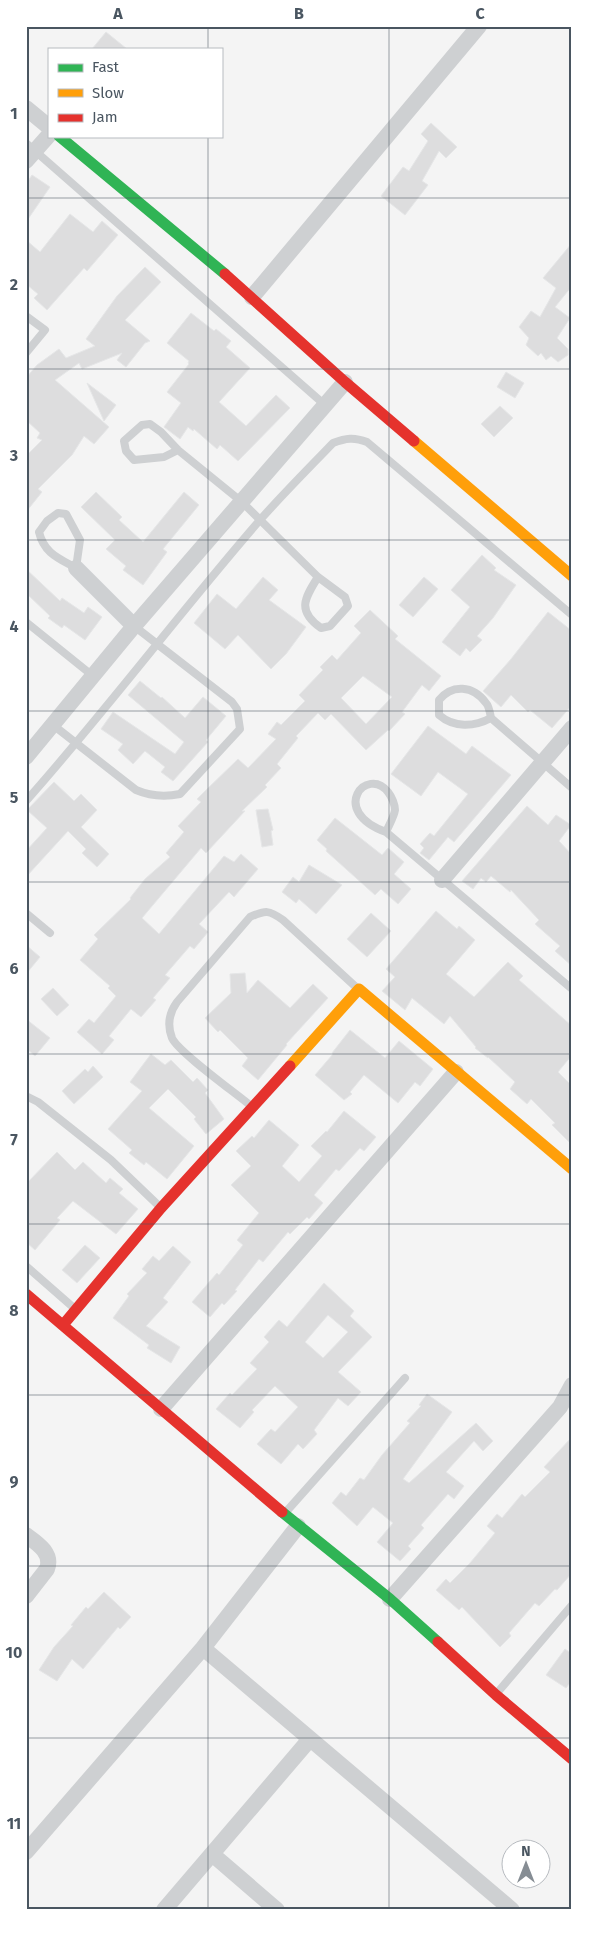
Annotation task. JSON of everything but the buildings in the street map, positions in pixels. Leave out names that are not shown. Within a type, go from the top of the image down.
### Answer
[{"type":"street","points":[[252,297],[479,26]]},
{"type":"street","points":[[26,108],[48,127]]},
{"type":"street","points":[[29,152],[48,136]]},
{"type":"street","points":[[61,138],[252,297],[345,382],[572,576]]},
{"type":"street","points":[[26,757],[134,626],[345,382]]},
{"type":"street","points":[[76,568],[134,626]]},
{"type":"street","points":[[442,880],[572,728]]},
{"type":"street","points":[[63,1325],[161,1208],[359,990],[572,1169]]},
{"type":"street","points":[[160,1409],[456,1072]]},
{"type":"street","points":[[26,1294],[298,1526],[390,1599],[496,1695],[572,1759]]},
{"type":"street","points":[[390,1599],[560,1407],[572,1385]]},
{"type":"street","points":[[26,1852],[203,1648],[298,1526]]},
{"type":"street","points":[[26,1535],[45,1551],[48,1564],[47,1569],[26,1596]]},
{"type":"street","points":[[203,1648],[512,1910]]},
{"type":"street","points":[[164,1910],[310,1739]]},
{"type":"street","points":[[212,1854],[277,1910]]},
{"type":"lane","points":[[29,152],[325,405]]},
{"type":"lane","points":[[26,316],[45,330],[26,353]]},
{"type":"lane","points":[[178,450],[164,457],[134,460],[126,451],[124,440],[142,425],[150,424],[162,432],[178,450],[242,502],[318,578],[346,597],[348,606],[330,626],[321,628],[310,620],[305,609],[306,596],[318,578]]},
{"type":"lane","points":[[26,801],[76,744],[157,642],[260,519],[332,443],[345,438],[356,438],[367,442],[572,615]]},
{"type":"lane","points":[[58,513],[66,514],[80,540],[76,568],[52,554],[42,544],[39,532],[47,521],[58,513]]},
{"type":"lane","points":[[26,622],[93,676]]},
{"type":"lane","points":[[53,725],[136,790],[146,794],[167,796],[180,794],[240,729],[237,709],[232,702],[134,626]]},
{"type":"lane","points":[[491,718],[480,724],[461,725],[448,723],[439,715],[439,700],[445,692],[453,689],[464,688],[475,694],[486,703],[491,718],[572,788]]},
{"type":"lane","points":[[386,832],[395,810],[392,797],[386,790],[377,785],[360,789],[354,799],[355,809],[374,827],[386,832],[572,989]]},
{"type":"lane","points":[[252,1106],[183,1052],[173,1040],[169,1022],[171,1011],[177,1002],[250,917],[261,912],[272,912],[359,990]]},
{"type":"lane","points":[[26,913],[50,933]]},
{"type":"lane","points":[[26,1096],[38,1102],[111,1160],[161,1208]]},
{"type":"lane","points":[[26,1266],[76,1310]]},
{"type":"lane","points":[[285,1513],[405,1378]]},
{"type":"lane","points":[[496,1695],[572,1605]]},
{"type":"traffic: fast","points":[[61,138],[225,274]]},
{"type":"traffic: fast","points":[[282,1512],[390,1599],[438,1642]]},
{"type":"traffic: slow","points":[[414,441],[572,576]]},
{"type":"traffic: slow","points":[[290,1066],[359,989],[572,1169]]},
{"type":"traffic: jam","points":[[225,274],[414,441]]},
{"type":"traffic: jam","points":[[63,1325],[161,1208],[290,1066]]},
{"type":"traffic: jam","points":[[26,1294],[282,1512]]},
{"type":"traffic: jam","points":[[438,1642],[496,1695],[572,1759]]}]
